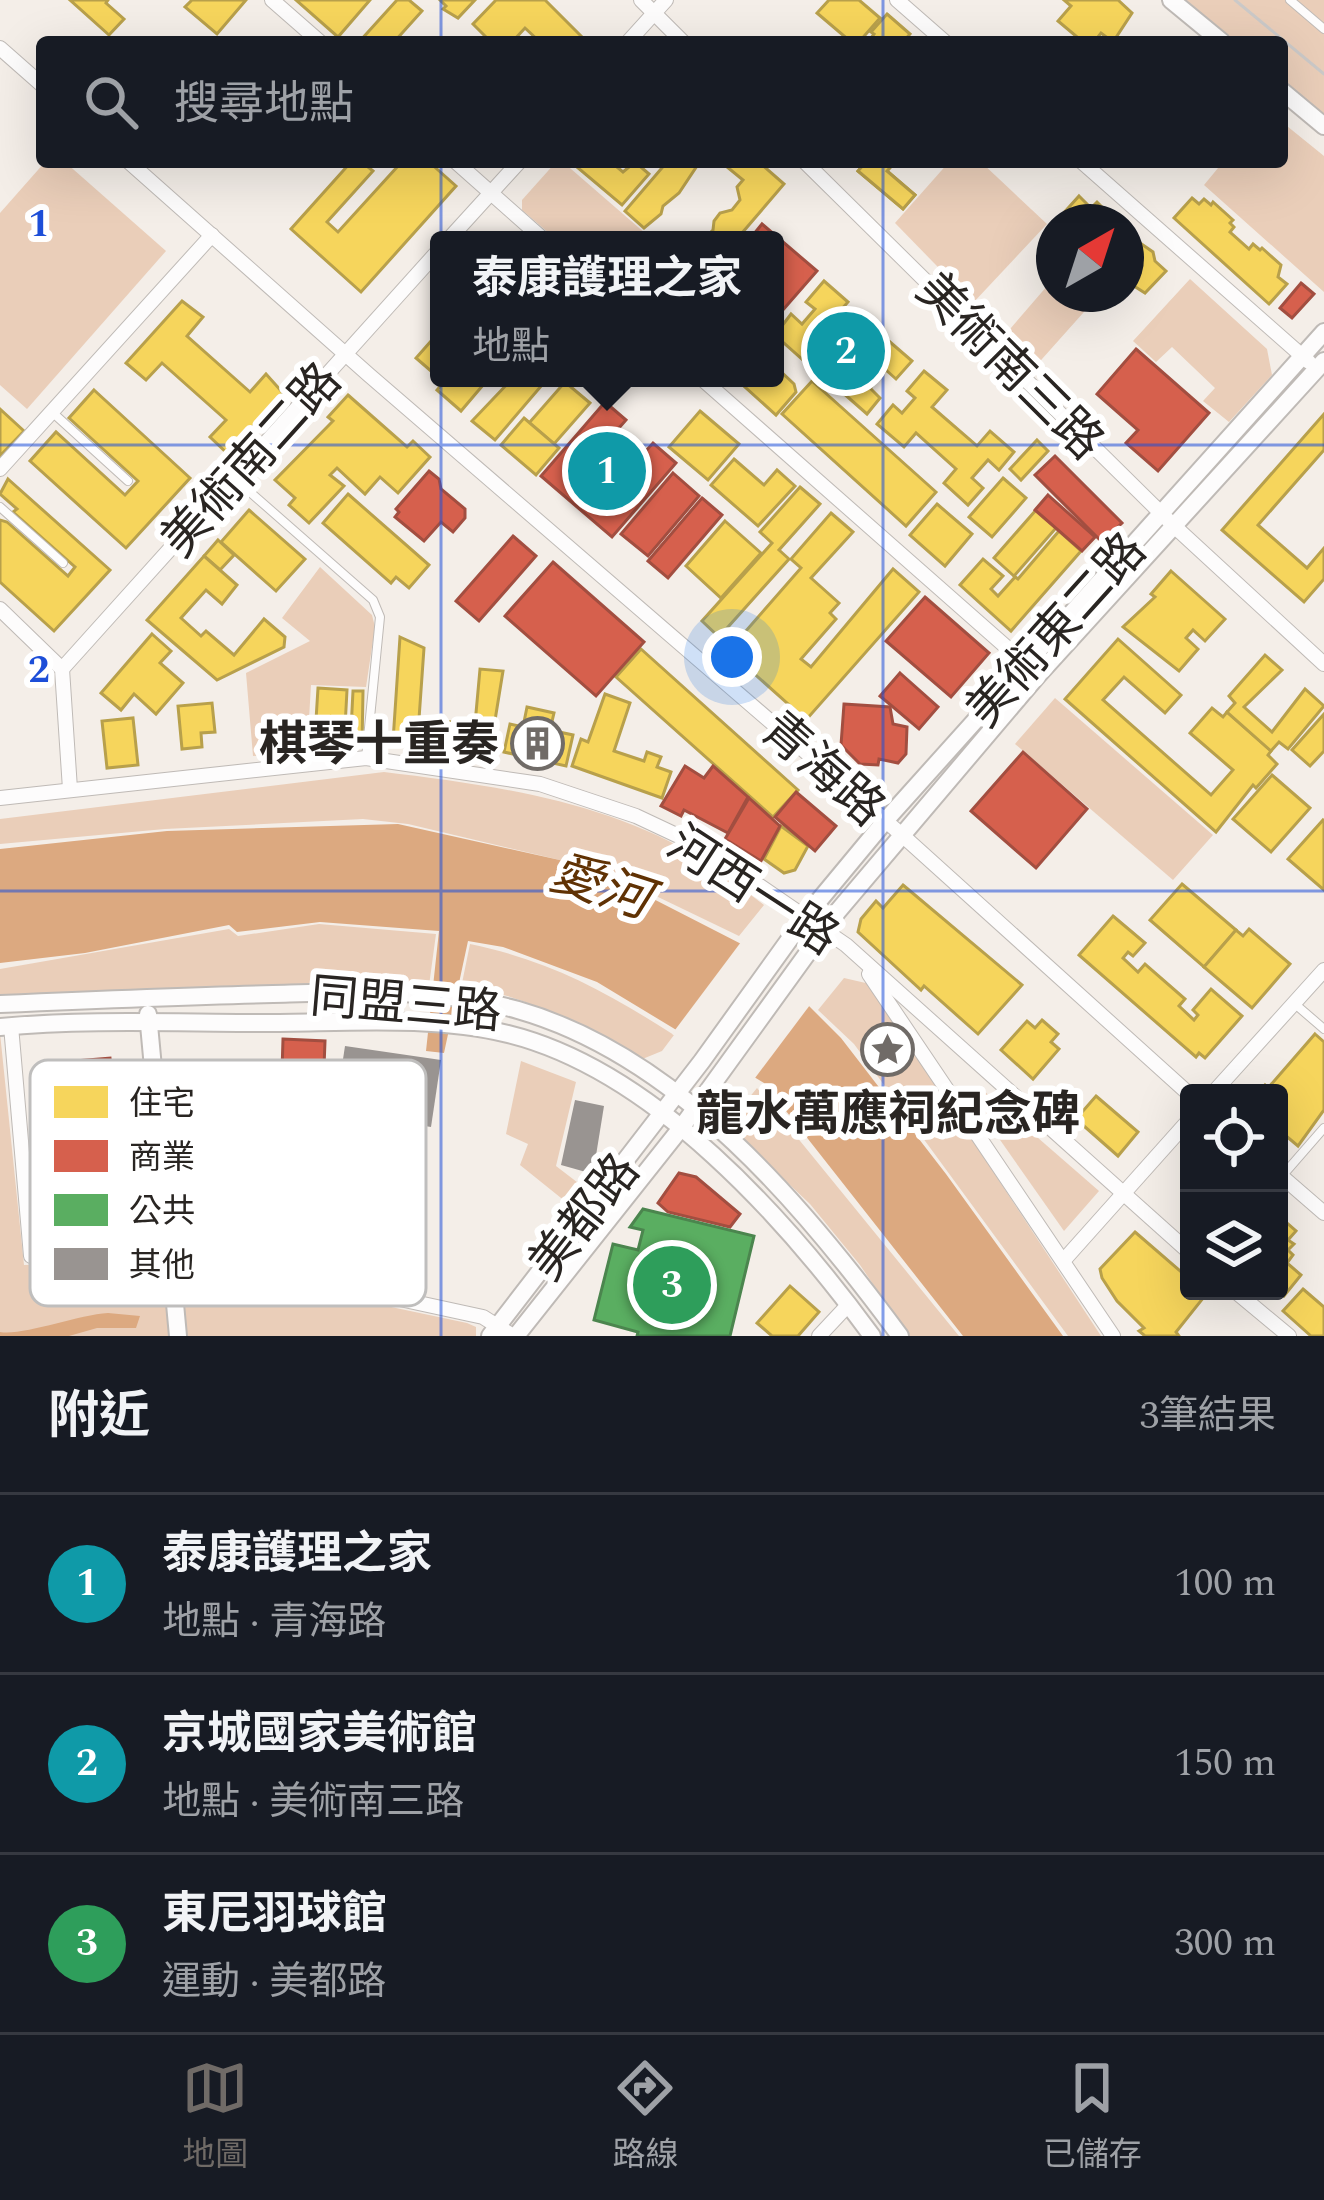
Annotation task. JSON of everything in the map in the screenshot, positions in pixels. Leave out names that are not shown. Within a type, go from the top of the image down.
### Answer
[{"type":"street","points":[[272,0],[313,36]]},
{"type":"street","points":[[640,0],[677,36]]},
{"type":"street","points":[[634,36],[666,0]]},
{"type":"street","points":[[897,0],[938,36]]},
{"type":"street","points":[[1171,0],[1215,36]]},
{"type":"street","points":[[0,48],[36,80]]},
{"type":"street","points":[[1288,96],[1324,126]]},
{"type":"street","name":"青海路","points":[[136,168],[902,835],[1180,1086]]},
{"type":"street","points":[[463,168],[534,231]]},
{"type":"street","points":[[456,231],[514,168]]},
{"type":"street","name":"美術南三路","points":[[811,168],[1166,518],[1324,664]]},
{"type":"street","points":[[1089,168],[1302,356],[1320,365]]},
{"type":"street","points":[[0,469],[212,235]]},
{"type":"street","name":"美術南二路","points":[[62,669],[430,260]]},
{"type":"street","name":"美術東二路","points":[[675,1095],[807,915],[885,821],[1031,669],[1324,332]]},
{"type":"street","name":"美術東二路","points":[[1166,518],[1320,365]]},
{"type":"street","points":[[711,387],[1031,669]]},
{"type":"street","points":[[0,609],[62,669],[70,789]]},
{"type":"street","name":"美術東二路","points":[[694,1110],[824,928],[1031,669]]},
{"type":"street","name":"河西一路","points":[[0,798],[366,758],[540,784],[636,816],[687,840],[824,928],[1180,1244]]},
{"type":"street","points":[[856,955],[1113,1336]]},
{"type":"street","points":[[1221,1084],[1324,970]]},
{"type":"street","name":"同盟三路","points":[[0,1004],[371,992],[515,1009],[584,1037],[694,1110],[789,1196],[900,1336]]},
{"type":"street","points":[[148,997],[151,1060]]},
{"type":"street","name":"同盟三路","points":[[5,1027],[371,1023],[477,1028],[511,1035],[575,1060],[681,1128],[780,1220],[872,1336]]},
{"type":"street","points":[[5,1027],[30,1247]]},
{"type":"street","points":[[575,1060],[584,1037]]},
{"type":"street","name":"美都路","points":[[504,1333],[675,1095]]},
{"type":"street","name":"美都路","points":[[504,1333],[694,1110]]},
{"type":"street","points":[[1064,1260],[1180,1130]]},
{"type":"street","points":[[1288,1182],[1324,1214]]},
{"type":"street","points":[[1246,1300],[1288,1336]]},
{"type":"street","points":[[820,1336],[849,1304]]},
{"type":"street","points":[[426,1305],[483,1317],[504,1333]]},
{"type":"street","points":[[175,1306],[178,1336]]},
{"type":"lane","points":[[1290,0],[1324,29]]},
{"type":"lane","points":[[51,411],[128,481]]},
{"type":"lane","points":[[233,477],[373,600],[380,617],[366,758]]},
{"type":"lane","points":[[0,507],[63,562]]},
{"type":"lane","points":[[1294,1003],[1324,1029]]},
{"type":"lane","points":[[1288,1166],[1324,1128]]},
{"type":"shaded area","points":[[1186,0],[1324,0],[1324,114],[1288,84],[1288,36],[1230,36]]},
{"type":"shaded area","points":[[1288,127],[1324,156],[1324,292],[1204,185],[1218,168],[1288,168]]},
{"type":"shaded area","points":[[40,168],[72,168],[166,251],[27,409],[0,385],[0,213]]},
{"type":"shaded area","points":[[551,168],[570,168],[643,231],[546,231],[522,210],[522,200]]},
{"type":"shaded area","points":[[944,168],[987,168],[1036,214],[1036,236],[973,303],[895,223]]},
{"type":"shaded area","points":[[1190,279],[1267,349],[1272,375],[1229,422],[1203,401],[1215,388],[1172,347],[1156,362],[1133,341]]},
{"type":"shaded area","points":[[1036,299],[1036,312],[1084,312],[1034,368],[1004,336]]},
{"type":"shaded area","points":[[320,567],[372,615],[375,627],[366,687],[311,685],[307,753],[253,756],[246,673],[310,641],[282,618]]},
{"type":"shaded area","points":[[1055,698],[1213,835],[1173,880],[1015,744]]},
{"type":"shaded area","points":[[384,772],[508,790],[629,824],[704,861],[764,905],[739,936],[602,870],[408,824],[363,819],[165,829],[0,844],[0,819]]},
{"type":"shaded area","points":[[319,924],[436,934],[428,993],[0,1000],[0,969],[229,929],[238,936]]},
{"type":"shaded area","points":[[470,944],[576,979],[674,1035],[662,1051],[640,1060],[531,1004],[461,988]]},
{"type":"shaded area","points":[[844,978],[870,984],[1101,1336],[1068,1336],[854,1044],[818,1010]]},
{"type":"shaded area","points":[[0,1033],[24,1265],[30,1265],[30,1306],[386,1306],[476,1327],[476,1336],[0,1336]]},
{"type":"shaded area","points":[[521,1061],[576,1082],[556,1166],[586,1189],[571,1206],[520,1165],[528,1144],[506,1134]]},
{"type":"shaded area","points":[[757,1088],[959,1336],[908,1336],[860,1265],[810,1204],[732,1130],[730,1121]]},
{"type":"shaded area","points":[[978,1090],[1099,1191],[1064,1231],[972,1100]]},
{"type":"water","name":"愛河","points":[[398,824],[591,867],[753,950],[841,1038],[1063,1336],[963,1336],[764,1083],[597,982],[503,947],[468,941],[444,1053],[426,1051],[439,931],[320,922],[237,932],[229,925],[85,953],[0,963],[0,849],[167,831]]},
{"type":"water","points":[[108,1313],[140,1316],[136,1328],[97,1328],[69,1336],[0,1336],[0,1332]]},
{"type":"pier","points":[[744,938],[813,1001],[752,1082],[672,1034]]},
{"type":"building: 住宅","points":[[70,0],[108,0],[124,19],[109,35]]},
{"type":"building: 住宅","points":[[192,0],[246,0],[217,34],[185,7]]},
{"type":"building: 住宅","points":[[296,0],[370,0],[337,36]]},
{"type":"building: 住宅","points":[[397,0],[409,0],[422,11],[399,36],[364,36]]},
{"type":"building: 住宅","points":[[440,0],[475,0],[458,18],[443,9],[446,6]]},
{"type":"building: 住宅","points":[[496,0],[545,0],[581,36],[534,36],[525,28],[518,36],[485,36],[473,24]]},
{"type":"building: 住宅","points":[[829,0],[859,0],[880,18],[864,36],[844,36],[817,13]]},
{"type":"building: 住宅","points":[[1064,0],[1118,0],[1132,13],[1117,36],[1076,36],[1058,21],[1071,6]]},
{"type":"building: 住宅","points":[[887,14],[910,34],[872,36]]},
{"type":"building: 住宅","points":[[346,168],[373,171],[327,222],[338,232],[396,168],[436,168],[456,186],[361,292],[291,229]]},
{"type":"building: 住宅","points":[[578,168],[623,172],[642,168],[649,174],[622,205]]},
{"type":"building: 住宅","points":[[662,168],[696,168],[661,214],[644,228],[625,211]]},
{"type":"building: 住宅","points":[[728,168],[766,168],[784,184],[744,231],[712,231],[720,213],[732,210],[740,200],[737,187],[743,180]]},
{"type":"building: 住宅","points":[[890,168],[887,171],[915,195],[903,209],[858,171]]},
{"type":"building: 住宅","points":[[890,168],[887,171],[915,195],[903,209],[858,171]]},
{"type":"building: 住宅","points":[[1192,198],[1199,204],[1204,199],[1213,202],[1233,220],[1230,232],[1249,249],[1253,244],[1262,248],[1281,265],[1278,277],[1287,284],[1269,304],[1174,218]]},
{"type":"building: 住宅","points":[[1144,246],[1166,271],[1144,292]]},
{"type":"building: 住宅","points":[[824,281],[848,302],[833,319],[877,358],[890,342],[912,361],[896,379],[886,370],[870,388],[880,398],[867,414],[842,392],[854,378],[815,344],[802,359],[784,343],[784,323],[791,314],[802,324],[815,309],[806,302]]},
{"type":"building: 住宅","points":[[182,301],[203,317],[187,336],[250,392],[266,374],[283,393],[228,454],[210,437],[226,420],[162,363],[146,380],[126,363]]},
{"type":"building: 住宅","points":[[430,342],[430,370],[416,358]]},
{"type":"building: 住宅","points":[[924,371],[947,390],[932,407],[977,446],[990,431],[1014,452],[999,470],[988,460],[972,478],[983,488],[968,505],[944,483],[956,469],[916,433],[904,447],[877,424],[893,405],[902,413],[915,398],[907,391]]},
{"type":"building: 住宅","points":[[784,375],[796,392],[776,415],[745,387],[784,387]]},
{"type":"building: 住宅","points":[[812,381],[936,492],[906,526],[782,414]]},
{"type":"building: 住宅","points":[[440,387],[481,387],[461,411],[437,390]]},
{"type":"building: 住宅","points":[[504,387],[540,387],[495,440],[472,421]]},
{"type":"building: 住宅","points":[[561,387],[571,387],[590,403],[554,444],[529,423]]},
{"type":"building: 住宅","points":[[94,390],[190,478],[126,548],[30,461],[56,432],[125,495],[138,481],[69,418]]},
{"type":"building: 住宅","points":[[348,395],[407,447],[413,441],[430,457],[398,493],[380,477],[365,494],[337,468],[330,475],[344,486],[309,523],[289,505],[295,498],[275,480],[333,421],[328,417]]},
{"type":"building: 住宅","points":[[0,409],[24,431],[0,456]]},
{"type":"building: 住宅","points":[[700,411],[739,444],[708,480],[669,447]]},
{"type":"building: 住宅","points":[[1324,414],[1324,450],[1258,525],[1307,568],[1324,548],[1324,579],[1304,602],[1222,530]]},
{"type":"building: 住宅","points":[[524,418],[559,448],[536,475],[501,445]]},
{"type":"building: 住宅","points":[[1037,440],[1048,451],[1021,480],[1010,469]]},
{"type":"building: 住宅","points":[[734,459],[764,485],[777,470],[795,486],[758,526],[711,485]]},
{"type":"building: 住宅","points":[[1003,478],[1026,498],[992,537],[969,517]]},
{"type":"building: 住宅","points":[[8,479],[110,570],[54,631],[0,582],[0,520],[68,576],[75,567],[13,512],[17,509],[0,494]]},
{"type":"building: 住宅","points":[[800,487],[820,504],[779,550],[789,559],[719,637],[702,621],[772,543],[760,532]]},
{"type":"building: 住宅","points":[[348,494],[429,565],[409,588],[396,577],[391,583],[323,523]]},
{"type":"building: 住宅","points":[[937,504],[972,534],[945,566],[910,535]]},
{"type":"building: 住宅","points":[[249,510],[305,559],[276,591],[221,542]]},
{"type":"building: 住宅","points":[[1036,510],[1056,528],[1014,576],[1018,579],[1059,531],[1081,551],[1011,631],[960,585],[983,559],[1003,576],[991,589],[998,596],[1015,577],[994,558]]},
{"type":"building: 住宅","points":[[831,513],[853,532],[811,578],[839,603],[830,613],[836,619],[801,659],[811,667],[893,569],[919,592],[806,720],[731,648],[801,568],[791,559]]},
{"type":"building: 住宅","points":[[725,521],[761,553],[721,598],[686,566]]},
{"type":"building: 住宅","points":[[218,540],[234,555],[220,570],[204,556]]},
{"type":"building: 住宅","points":[[204,556],[237,585],[222,604],[206,590],[181,618],[201,636],[206,631],[234,655],[264,619],[285,637],[284,647],[217,680],[147,620]]},
{"type":"building: 住宅","points":[[1171,571],[1225,619],[1205,641],[1193,630],[1186,638],[1198,649],[1179,671],[1123,627],[1155,597],[1151,594]]},
{"type":"building: 住宅","points":[[152,634],[171,651],[160,663],[183,683],[156,714],[134,694],[121,710],[101,693]]},
{"type":"building: 住宅","points":[[400,637],[424,648],[419,719],[475,724],[480,669],[503,671],[490,751],[393,741]]},
{"type":"building: 住宅","points":[[1118,639],[1181,695],[1165,713],[1124,677],[1103,700],[1211,795],[1233,770],[1190,733],[1212,708],[1223,717],[1227,712],[1271,751],[1268,755],[1277,764],[1256,788],[1253,785],[1216,832],[1065,699]]},
{"type":"building: 住宅","points":[[641,649],[798,790],[773,817],[616,677]]},
{"type":"building: 住宅","points":[[1265,655],[1282,670],[1244,707],[1272,732],[1305,689],[1324,706],[1288,749],[1279,742],[1271,751],[1227,712],[1235,703],[1229,696]]},
{"type":"building: 住宅","points":[[318,688],[347,690],[344,746],[331,745],[331,737],[315,736]]},
{"type":"building: 住宅","points":[[353,691],[363,691],[362,745],[350,750]]},
{"type":"building: 住宅","points":[[605,694],[630,703],[614,751],[644,761],[647,752],[661,757],[657,767],[671,772],[662,798],[572,766],[581,739],[588,742]]},
{"type":"building: 住宅","points":[[212,703],[215,732],[201,733],[202,747],[182,749],[178,706]]},
{"type":"building: 住宅","name":"棋琴十重奏","points":[[527,707],[554,713],[550,730],[573,735],[566,766],[504,752],[510,724],[523,727]]},
{"type":"building: 住宅","points":[[1324,714],[1324,751],[1310,766],[1292,750]]},
{"type":"building: 住宅","points":[[133,718],[138,765],[107,768],[102,721]]},
{"type":"building: 住宅","points":[[1272,775],[1310,808],[1271,852],[1233,819]]},
{"type":"building: 住宅","points":[[1324,821],[1324,890],[1288,859]]},
{"type":"building: 住宅","points":[[781,826],[808,846],[795,870],[784,873],[764,859]]},
{"type":"building: 住宅","points":[[1182,884],[1236,930],[1204,967],[1150,920]]},
{"type":"building: 住宅","points":[[903,885],[1022,985],[978,1034],[858,932],[861,919],[876,901],[883,908]]},
{"type":"building: 住宅","points":[[1113,916],[1145,943],[1133,956],[1128,952],[1123,958],[1138,972],[1145,964],[1185,999],[1179,1006],[1194,1020],[1198,1015],[1193,1010],[1211,989],[1242,1016],[1205,1058],[1199,1053],[1196,1057],[1079,955]]},
{"type":"building: 住宅","points":[[1249,929],[1290,964],[1252,1008],[1204,967],[1236,930],[1243,936]]},
{"type":"building: 住宅","points":[[1042,1020],[1058,1034],[1051,1042],[1059,1049],[1033,1079],[1001,1050],[1027,1021],[1035,1028]]},
{"type":"building: 住宅","points":[[1315,1034],[1324,1042],[1324,1110],[1298,1146],[1288,1138],[1288,1084],[1271,1084]]},
{"type":"building: 住宅","points":[[1096,1096],[1138,1132],[1118,1156],[1076,1119]]},
{"type":"building: 住宅","points":[[1135,1232],[1180,1271],[1180,1300],[1202,1300],[1176,1332],[1179,1336],[1145,1336],[1139,1331],[1144,1328],[1117,1301],[1100,1269]]},
{"type":"building: 住宅","points":[[1288,1264],[1301,1275],[1288,1291]]},
{"type":"building: 住宅","points":[[790,1286],[819,1312],[798,1336],[772,1336],[757,1323]]},
{"type":"building: 住宅","points":[[1303,1289],[1324,1307],[1324,1336],[1311,1336],[1283,1311]]},
{"type":"building: 商業","points":[[784,243],[817,271],[784,309]]},
{"type":"building: 商業","points":[[1301,283],[1314,294],[1292,318],[1280,308]]},
{"type":"building: 商業","points":[[1136,349],[1209,413],[1158,471],[1126,443],[1138,430],[1097,394]]},
{"type":"building: 商業","points":[[605,402],[626,420],[598,452],[615,467],[634,445],[644,453],[653,443],[676,463],[612,537],[541,476]]},
{"type":"building: 商業","points":[[1055,456],[1122,523],[1102,542],[1035,475]]},
{"type":"building: 商業","points":[[429,471],[439,479],[441,489],[465,509],[465,518],[453,532],[441,522],[424,541],[395,517],[396,509]]},
{"type":"building: 商業","points":[[673,473],[699,496],[648,556],[621,534]]},
{"type":"building: 商業","points":[[1048,495],[1095,537],[1082,551],[1035,510]]},
{"type":"building: 商業","points":[[702,498],[722,515],[668,578],[648,561]]},
{"type":"building: 商業","points":[[513,536],[536,556],[479,621],[456,601]]},
{"type":"building: 商業","points":[[553,562],[644,642],[596,696],[505,616]]},
{"type":"building: 商業","points":[[925,597],[989,653],[951,697],[886,641]]},
{"type":"building: 商業","points":[[900,673],[938,707],[919,729],[880,696]]},
{"type":"building: 商業","points":[[844,704],[890,707],[893,724],[907,727],[906,754],[898,763],[879,759],[878,765],[860,764],[841,745]]},
{"type":"building: 商業","points":[[1023,752],[1087,809],[1036,868],[971,811]]},
{"type":"building: 商業","points":[[685,766],[704,778],[713,766],[748,797],[728,833],[684,810],[681,816],[661,806]]},
{"type":"building: 商業","points":[[796,792],[836,826],[815,851],[775,817]]},
{"type":"building: 商業","points":[[749,798],[780,826],[761,861],[725,839]]},
{"type":"building: 商業","points":[[283,1039],[325,1041],[324,1060],[282,1060]]},
{"type":"building: 商業","points":[[679,1173],[696,1177],[740,1214],[730,1227],[668,1212],[658,1203]]},
{"type":"building: 公共","points":[[643,1209],[754,1236],[730,1336],[637,1336],[638,1332],[594,1320],[613,1244],[638,1250],[643,1230],[630,1227]]},
{"type":"building: 其他","points":[[345,1046],[441,1060],[431,1127],[426,1126],[426,1060],[343,1060]]},
{"type":"building: 其他","points":[[575,1100],[604,1106],[593,1174],[561,1165]]},
{"type":"tram line","points":[[1235,0],[1278,36]]},
{"type":"tram line","points":[[1288,44],[1324,74]]},
{"type":"place","name":"京城國家美術館","points":[[846,351]]},
{"type":"place","name":"泰康護理之家","points":[[607,471]]},
{"type":"place","name":"棋琴十重奏","points":[[538,743]]},
{"type":"place","name":"龍水萬應祠紀念碑","points":[[888,1050]]},
{"type":"place","name":"東尼羽球館","points":[[672,1285]]}]
